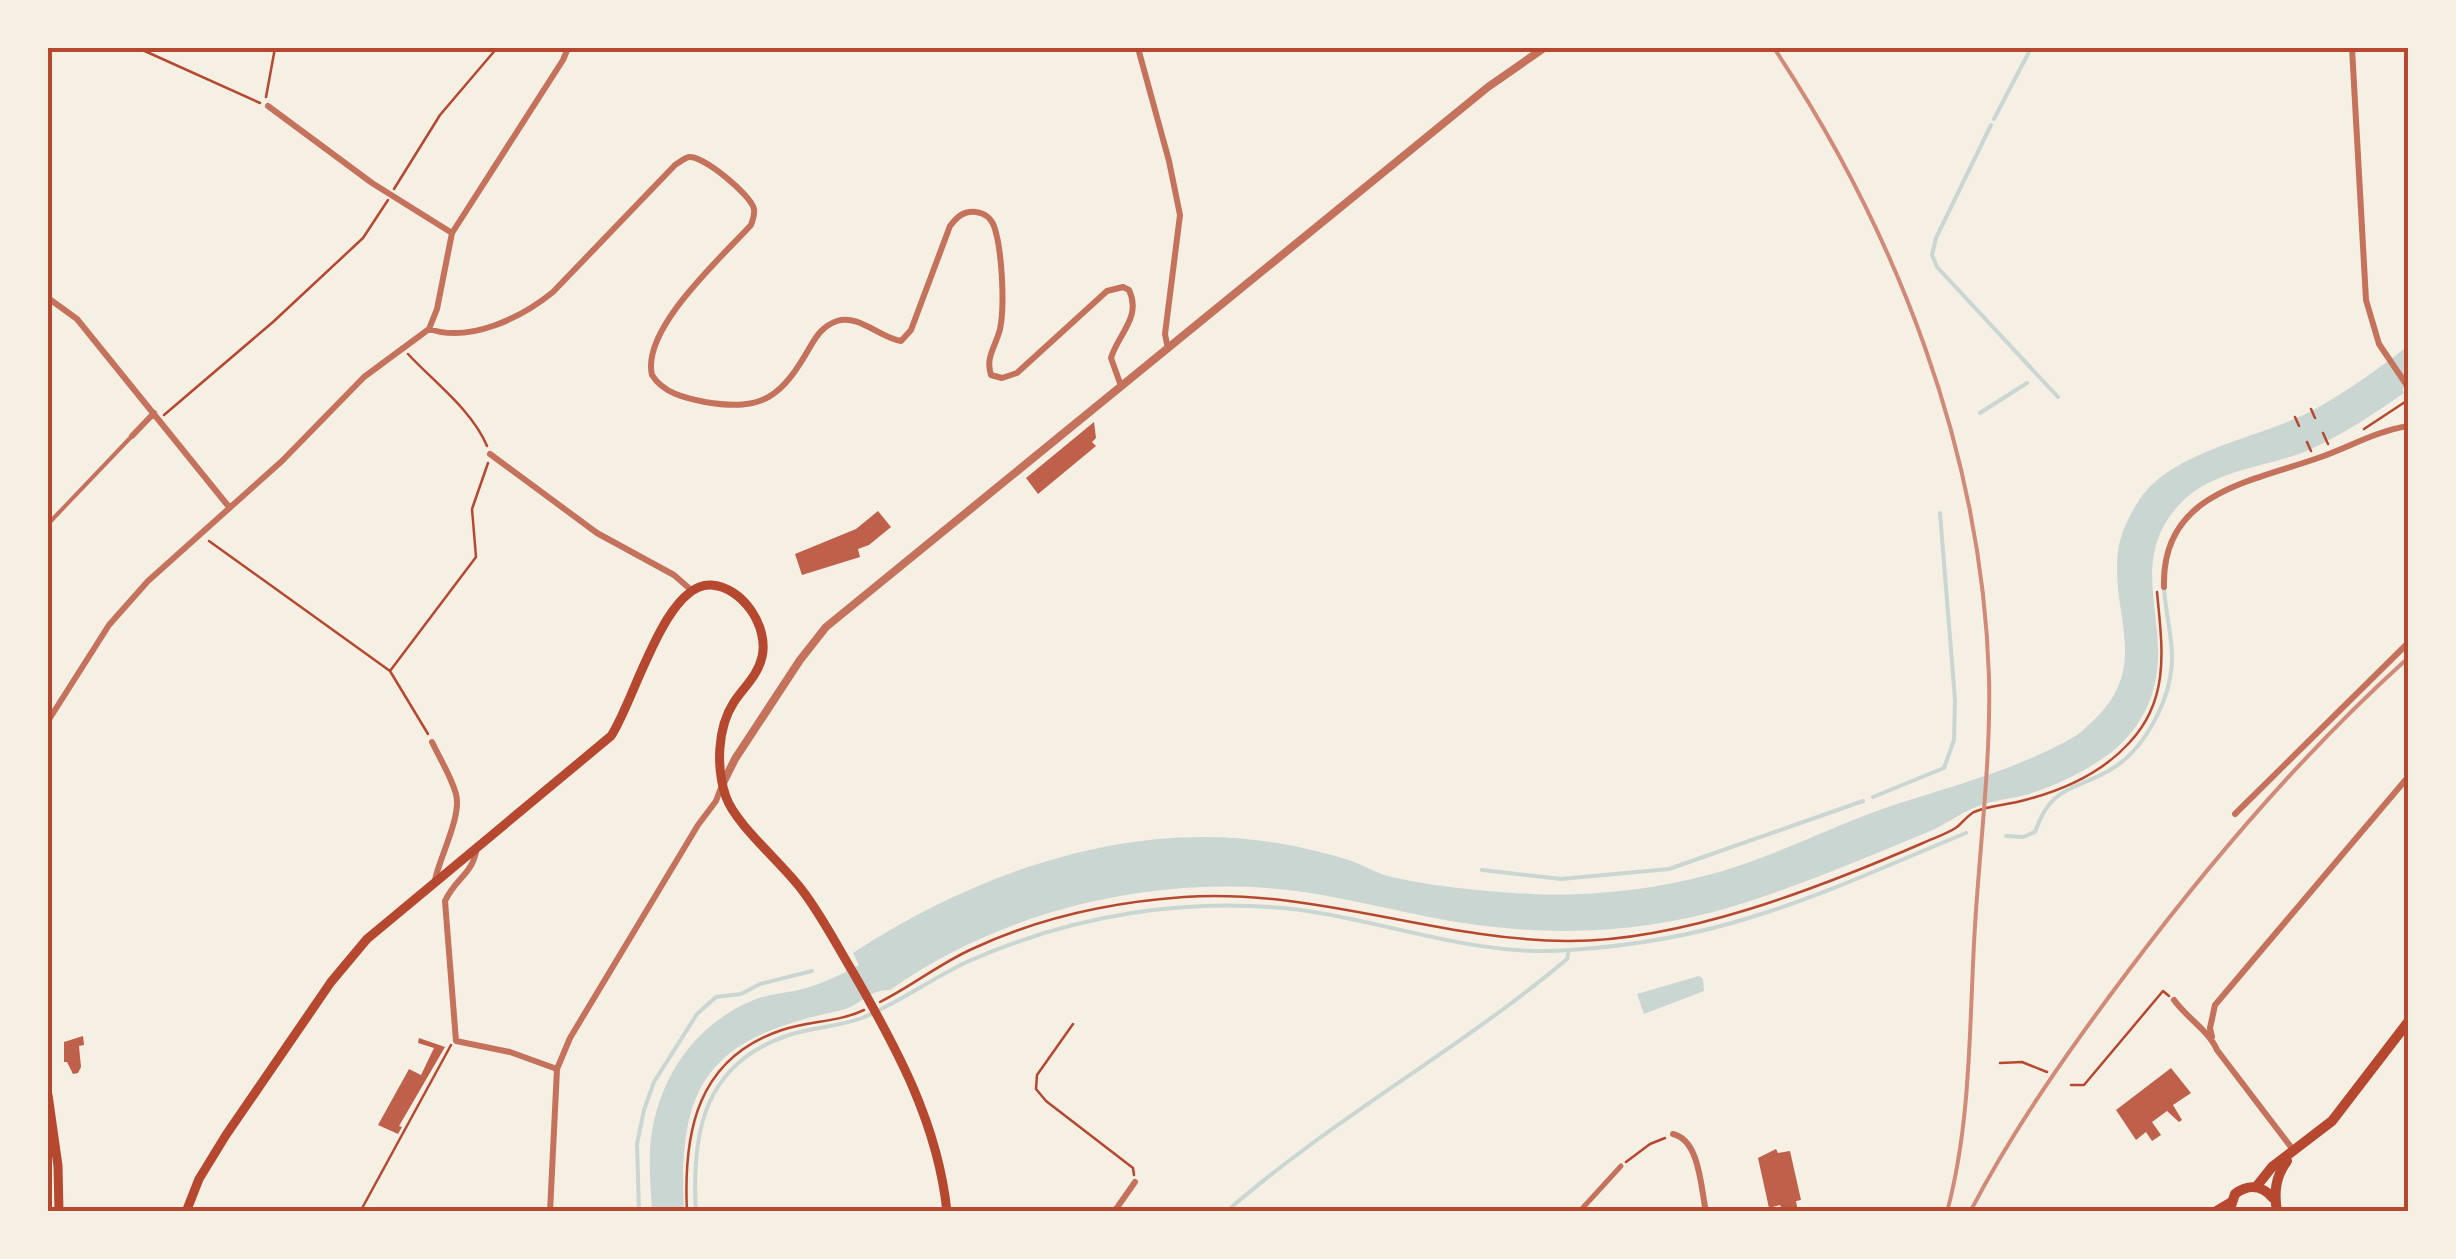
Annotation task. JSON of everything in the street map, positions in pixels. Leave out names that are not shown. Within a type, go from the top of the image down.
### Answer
[{"type":"main road","points":[[186,1212],[199,1179],[226,1135],[331,982],[367,939],[611,736],[667,616],[690,589],[711,585],[732,592],[750,607],[762,632],[763,656],[752,679],[732,705],[720,740],[722,785],[730,810],[794,878],[882,1022],[932,1131],[947,1212]]},
{"type":"main road","points":[[2256,1187],[2272,1167],[2332,1120],[2408,1022]]},
{"type":"main road","points":[[48,1095],[58,1166],[58,1212]]},
{"type":"main road","points":[[2277,1212],[2273,1198],[2281,1168],[2294,1152]]},
{"type":"main road","points":[[2214,1212],[2230,1206],[2242,1189],[2256,1187],[2273,1198]]},
{"type":"street","points":[[48,721],[125,605],[282,461],[364,377],[429,329],[438,309],[452,232],[568,48]]},
{"type":"street","points":[[1138,48],[1180,215],[1165,334],[1168,349]]},
{"type":"street","points":[[550,1212],[557,1069],[570,1038],[698,824],[716,801],[735,759],[819,633],[1488,87],[1544,48]]},
{"type":"street","points":[[2352,48],[2363,280],[2370,321],[2379,344],[2408,388]]},
{"type":"street","points":[[268,106],[391,195],[452,232]]},
{"type":"street","points":[[429,329],[442,334],[504,323],[532,308],[553,292],[675,165],[687,157],[696,157],[750,200],[754,218],[695,284],[651,351],[652,375],[666,389],[713,403],[766,399],[791,379],[818,333],[827,325],[846,319],[901,340],[911,330],[950,226],[957,216],[973,211],[981,212],[994,225],[998,252],[1002,311],[1000,330],[988,360],[991,375],[1002,378],[1016,372],[1107,291],[1123,287],[1129,290],[1134,304],[1129,324],[1111,358],[1121,386]]},
{"type":"street","points":[[48,298],[77,319],[229,506]]},
{"type":"street","points":[[132,436],[156,416]]},
{"type":"street","points":[[2160,588],[2168,544],[2186,516],[2201,503],[2384,430],[2408,426]]},
{"type":"street","points":[[490,454],[597,533],[674,575],[690,589]]},
{"type":"street","points":[[2235,814],[2408,643]]},
{"type":"street","points":[[432,742],[457,801],[435,880]]},
{"type":"street","points":[[2294,1152],[2226,1063],[2212,1038],[2210,1028],[2216,1005],[2408,777]]},
{"type":"street","points":[[478,845],[476,863],[457,882],[446,902],[458,1041],[510,1052],[557,1069]]},
{"type":"street","points":[[2174,1000],[2189,1021],[2212,1038]]},
{"type":"street","points":[[1673,1134],[1682,1136],[1690,1146],[1706,1212]]},
{"type":"street","points":[[1579,1212],[1621,1166]]},
{"type":"street","points":[[1114,1212],[1135,1182]]},
{"type":"lane","points":[[48,524],[132,436]]},
{"type":"path","points":[[138,48],[268,106]]},
{"type":"path","points":[[268,106],[266,97],[275,48]]},
{"type":"path","points":[[156,416],[273,322],[363,238],[448,105],[497,48]]},
{"type":"path","points":[[390,671],[476,557],[472,509],[490,454],[483,436],[404,349]]},
{"type":"path","points":[[2358,433],[2408,400]]},
{"type":"path","points":[[2312,409],[2316,418]]},
{"type":"path","points":[[2295,417],[2299,426]]},
{"type":"path","points":[[2323,433],[2328,444]]},
{"type":"path","points":[[2307,442],[2311,452]]},
{"type":"path","points":[[200,534],[390,671],[432,742]]},
{"type":"path","points":[[878,1003],[973,948],[1031,926],[1072,914],[1151,901],[1228,896],[1308,902],[1433,926],[1565,941],[1646,933],[1750,908],[1922,844],[1958,826],[1974,812],[2024,801],[2070,784],[2105,764],[2136,734],[2160,685],[2164,647],[2160,588]]},
{"type":"path","points":[[2071,1085],[2084,1085],[2163,992],[2174,1000]]},
{"type":"path","points":[[687,1212],[687,1155],[692,1124],[707,1087],[727,1062],[748,1046],[785,1028],[844,1018],[866,1009]]},
{"type":"path","points":[[1073,1024],[1037,1075],[1036,1089],[1133,1168],[1135,1182]]},
{"type":"path","points":[[360,1212],[430,1079],[458,1041]]},
{"type":"path","points":[[2000,1063],[2022,1062],[2046,1072]]},
{"type":"path","points":[[1621,1166],[1650,1144],[1673,1134]]},
{"type":"shaded area","points":[[2408,346],[2408,386],[2402,389],[2404,393],[2323,443],[2224,476],[2192,493],[2179,505],[2163,527],[2155,548],[2152,571],[2158,663],[2151,698],[2135,728],[2120,745],[2067,779],[2029,794],[1976,807],[1928,832],[1758,898],[1701,915],[1634,927],[1566,931],[1498,927],[1268,888],[1169,889],[1070,907],[976,941],[890,990],[876,992],[848,1008],[762,1034],[733,1050],[712,1071],[697,1096],[683,1165],[684,1211],[652,1212],[653,1124],[669,1079],[696,1040],[734,1010],[756,999],[811,986],[859,965],[853,953],[900,924],[1002,876],[1110,846],[1165,838],[1221,837],[1304,848],[1349,860],[1384,875],[1438,885],[1532,894],[1612,892],[1693,879],[1744,864],[1872,813],[2050,750],[2093,721],[2111,700],[2121,678],[2125,657],[2118,593],[2119,545],[2132,512],[2153,484],[2195,457],[2317,408]]},
{"type":"shaded area","points":[[1699,976],[1704,991],[1644,1014],[1637,994]]},
{"type":"building","points":[[1094,422],[1096,438],[1092,442],[1096,446],[1038,494],[1026,478]]},
{"type":"building","points":[[878,511],[891,527],[858,549],[860,557],[802,575],[795,554],[856,529]]},
{"type":"building","points":[[83,1036],[84,1045],[79,1046],[81,1067],[73,1074],[64,1062],[64,1042]]},
{"type":"building","points":[[419,1038],[445,1047],[398,1134],[378,1125],[409,1069],[421,1075],[434,1048],[418,1043]]},
{"type":"building","points":[[2171,1068],[2191,1093],[2173,1105],[2182,1120],[2179,1122],[2167,1111],[2152,1122],[2161,1135],[2152,1141],[2146,1132],[2136,1140],[2116,1110]]},
{"type":"building","points":[[1776,1149],[1778,1153],[1790,1151],[1801,1200],[1796,1201],[1798,1212],[1783,1212],[1780,1205],[1769,1208],[1758,1158]]},
{"type":"waterway","points":[[1994,119],[2031,48]]},
{"type":"waterway","points":[[1991,125],[1936,238],[1932,255],[1937,267],[2058,397]]},
{"type":"waterway","points":[[1980,413],[2027,383]]},
{"type":"waterway","points":[[1873,797],[1944,768],[1954,740],[1955,700],[1940,513]]},
{"type":"waterway","points":[[2006,836],[2023,837],[2035,832],[2056,798],[2123,761],[2145,736],[2162,705],[2171,673],[2172,648],[2164,587]]},
{"type":"waterway","points":[[1482,870],[1561,879],[1669,869],[1863,801]]},
{"type":"waterway","points":[[696,1212],[696,1155],[701,1128],[721,1082],[738,1063],[760,1047],[789,1035],[862,1018],[969,961],[1049,932],[1132,913],[1259,906],[1334,915],[1502,949],[1616,946],[1687,934],[1755,916],[1966,833]]},
{"type":"waterway","points":[[1226,1212],[1309,1146],[1526,992],[1567,959],[1569,950]]},
{"type":"waterway","points":[[639,1212],[637,1144],[644,1110],[654,1082],[697,1014],[716,997],[741,994],[760,984],[812,971]]},
{"type":"railway","points":[[1774,48],[1858,193],[1925,348],[1970,510],[1983,593],[1989,677],[1987,770],[1965,1106],[1947,1212]]},
{"type":"railway","points":[[1970,1212],[2045,1088],[2161,928],[2297,768],[2408,658]]}]
